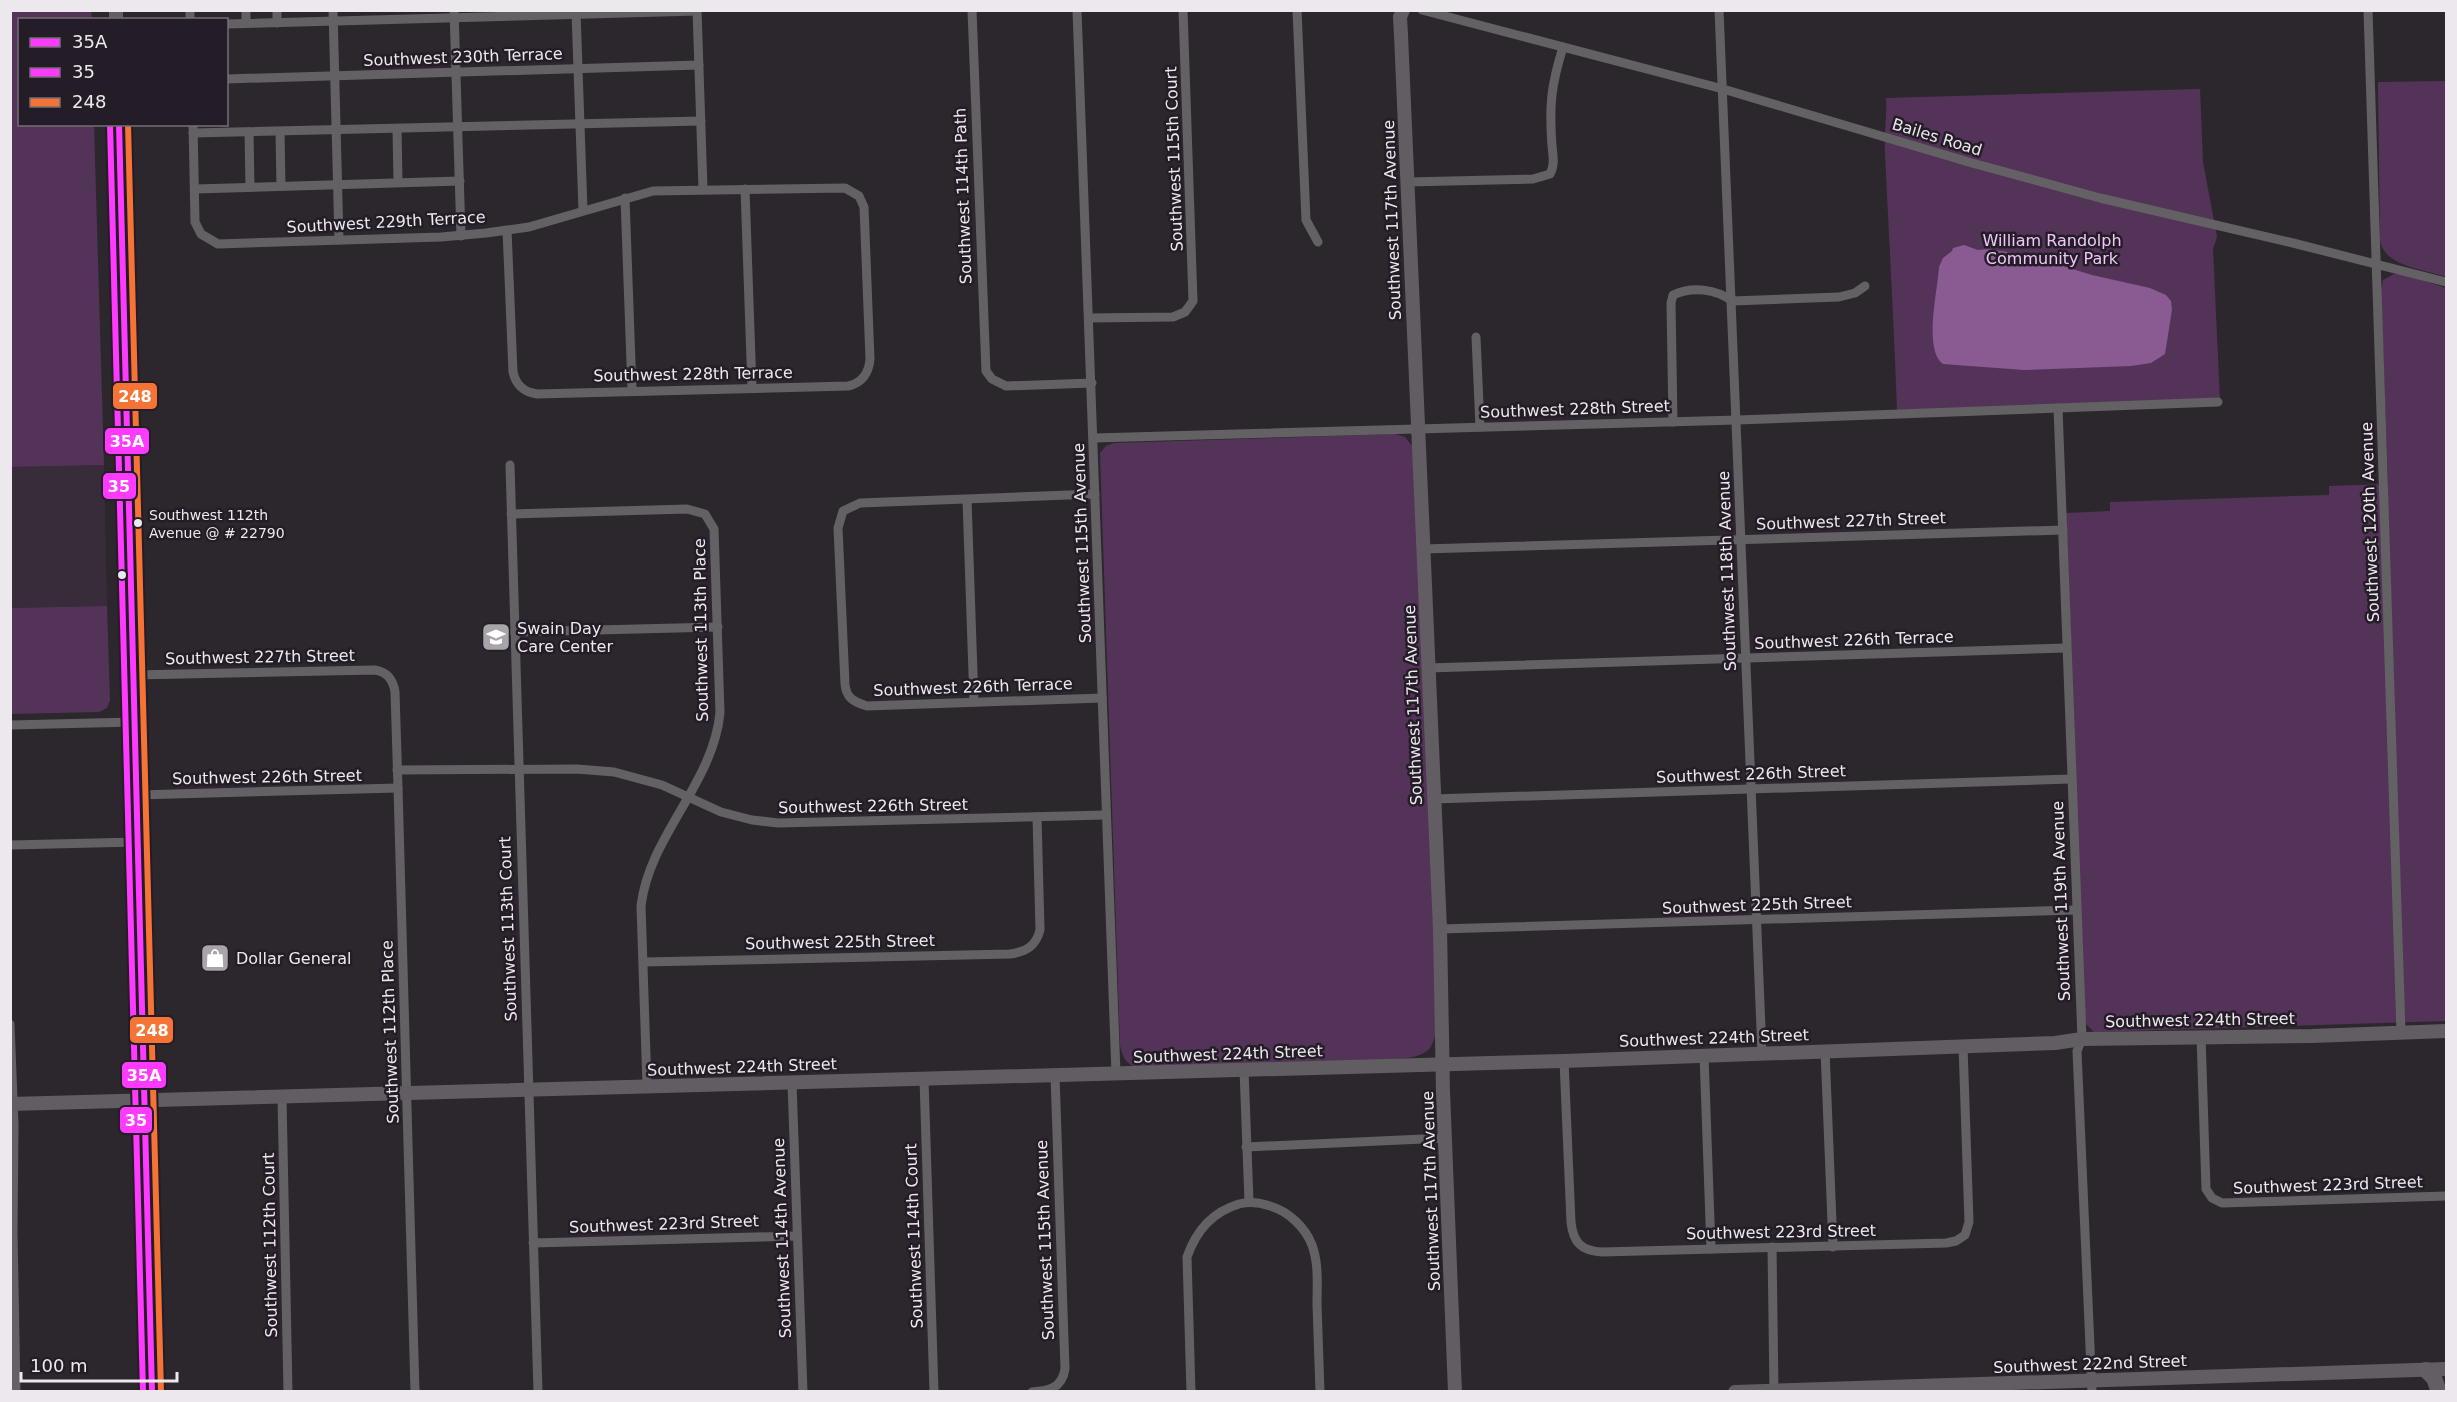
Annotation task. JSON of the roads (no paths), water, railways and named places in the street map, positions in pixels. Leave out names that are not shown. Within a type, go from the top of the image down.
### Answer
[{"type":"highway","points":[[2426,1370],[2434,1378],[2439,1392]]},
{"type":"street","points":[[246,10],[246,23]]},
{"type":"street","points":[[277,10],[277,23]]},
{"type":"street","points":[[333,10],[339,240]]},
{"type":"street","name":"Southwest 114th Path","points":[[972,10],[986,371],[992,379],[1006,386],[1092,383]]},
{"type":"street","name":"Southwest 115th Avenue","points":[[1077,10],[1116,1074]]},
{"type":"street","name":"Southwest 115th Court","points":[[1089,318],[1173,317],[1182,314],[1191,306],[1194,292],[1183,10]]},
{"type":"street","points":[[1297,10],[1306,220],[1318,242]]},
{"type":"street","name":"Bailes Road","points":[[1422,10],[1723,89],[1972,164],[2100,198],[2376,263],[2446,282]]},
{"type":"street","name":"Southwest 118th Avenue","points":[[1719,10],[1762,1053]]},
{"type":"street","name":"Southwest 120th Avenue","points":[[2368,10],[2402,1032]]},
{"type":"street","points":[[228,24],[333,22],[394,15],[697,11],[703,189]]},
{"type":"street","points":[[576,13],[583,210]]},
{"type":"street","name":"Southwest 117th Avenue","points":[[1400,13],[1440,929],[1442,1063],[1455,1392]]},
{"type":"street","points":[[454,15],[461,236]]},
{"type":"street","points":[[1407,182],[1533,179],[1550,174],[1553,162],[1550,103],[1552,85],[1563,47]]},
{"type":"street","name":"Southwest 230th Terrace","points":[[228,79],[699,65]]},
{"type":"street","points":[[459,181],[195,189],[193,129],[280,132],[701,121]]},
{"type":"street","points":[[119,126],[152,1392]]},
{"type":"street","points":[[397,129],[398,182]]},
{"type":"street","points":[[249,132],[250,187]]},
{"type":"street","points":[[280,132],[281,186]]},
{"type":"street","name":"Southwest 229th Terrace","points":[[195,189],[195,218],[199,232],[204,238],[218,244],[461,236],[529,227],[653,191],[840,188],[859,196],[864,207],[870,359],[868,371]]},
{"type":"street","points":[[745,189],[752,388]]},
{"type":"street","points":[[625,198],[632,390]]},
{"type":"street","name":"Southwest 228th Terrace","points":[[507,230],[513,372],[517,382],[525,390],[537,394],[851,385],[858,382],[868,371]]},
{"type":"street","points":[[1673,422],[1671,303],[1673,295],[1687,291],[1718,292],[1732,301],[1833,298],[1854,293],[1865,286]]},
{"type":"street","points":[[1476,337],[1480,427]]},
{"type":"street","name":"Southwest 228th Street","points":[[1094,438],[1737,420],[2218,402]]},
{"type":"street","name":"Southwest 119th Avenue","points":[[2058,408],[2075,910],[2082,1039],[2077,1051],[2092,1386]]},
{"type":"street","name":"Southwest 113th Court","points":[[510,465],[538,1392]]},
{"type":"street","points":[[974,702],[967,500],[1095,494]]},
{"type":"street","name":"Southwest 226th Terrace","points":[[967,500],[860,503],[843,511],[838,528],[845,684],[848,696],[855,702],[867,706],[1102,698]]},
{"type":"street","name":"Southwest 113th Place","points":[[511,514],[679,509],[698,511],[708,518],[715,533],[720,713],[718,734],[688,797],[653,860],[644,884],[641,906],[647,1086]]},
{"type":"street","name":"Southwest 227th Street","points":[[1423,549],[2063,530]]},
{"type":"street","points":[[514,632],[718,627]]},
{"type":"street","name":"Southwest 226th Terrace","points":[[1428,668],[2066,648]]},
{"type":"street","name":"Southwest 227th Street","points":[[134,675],[375,670],[386,674]]},
{"type":"street","name":"Southwest 112th Place","points":[[386,674],[392,681],[394,692],[398,788],[415,1392]]},
{"type":"street","points":[[10,725],[135,722]]},
{"type":"street","name":"Southwest 226th Street","points":[[397,770],[614,772],[651,781],[712,808],[740,817],[778,823],[1106,815]]},
{"type":"street","name":"Southwest 226th Street","points":[[1433,799],[2071,779]]},
{"type":"street","name":"Southwest 226th Street","points":[[137,795],[398,788]]},
{"type":"street","name":"Southwest 225th Street","points":[[644,962],[1010,954],[1025,951],[1034,944],[1041,926],[1037,817]]},
{"type":"street","points":[[10,845],[138,842]]},
{"type":"street","name":"Southwest 225th Street","points":[[1440,929],[2075,910]]},
{"type":"street","points":[[10,1024],[12,1354],[16,1392]]},
{"type":"street","name":"Southwest 224th Street","points":[[12,1104],[1564,1061],[2055,1043],[2082,1039],[2446,1031]]},
{"type":"street","name":"Southwest 223rd Street","points":[[2201,1036],[2206,1189],[2212,1198],[2222,1203],[2446,1196]]},
{"type":"street","name":"Southwest 223rd Street","points":[[1564,1061],[1570,1222],[1579,1246],[1590,1251],[1602,1252],[1951,1243],[1965,1235],[1969,1218],[1963,1046]]},
{"type":"street","points":[[1825,1050],[1833,1246]]},
{"type":"street","points":[[1704,1055],[1710,1249]]},
{"type":"street","points":[[1244,1070],[1249,1201]]},
{"type":"street","name":"Southwest 115th Avenue","points":[[1042,1391],[1060,1384],[1065,1369],[1055,1075]]},
{"type":"street","name":"Southwest 114th Court","points":[[924,1079],[934,1392]]},
{"type":"street","name":"Southwest 114th Avenue","points":[[792,1083],[803,1392]]},
{"type":"street","name":"Southwest 112th Court","points":[[282,1098],[288,1392]]},
{"type":"street","points":[[1246,1147],[1445,1138]]},
{"type":"street","points":[[1191,1392],[1186,1267],[1190,1249],[1200,1230],[1209,1220],[1226,1209],[1249,1201],[1278,1208],[1287,1214],[1302,1229],[1312,1244],[1316,1269],[1320,1392]]},
{"type":"street","name":"Southwest 223rd Street","points":[[533,1243],[797,1236]]},
{"type":"street","points":[[1772,1247],[1774,1391]]},
{"type":"street","name":"Southwest 222nd Street","points":[[1735,1392],[2092,1386],[2446,1369]]},
{"type":"street","points":[[1032,1392],[1042,1391]]},
{"type":"place","name":"Southwest 112th Avenue @ # 22790","points":[[138,523]]},
{"type":"place","name":"Swain Day Care Center","points":[[496,637]]},
{"type":"place","name":"Dollar General","points":[[215,958]]},
{"type":"park label","name":"William Randolph Community Park","points":[[2052,249]]}]
